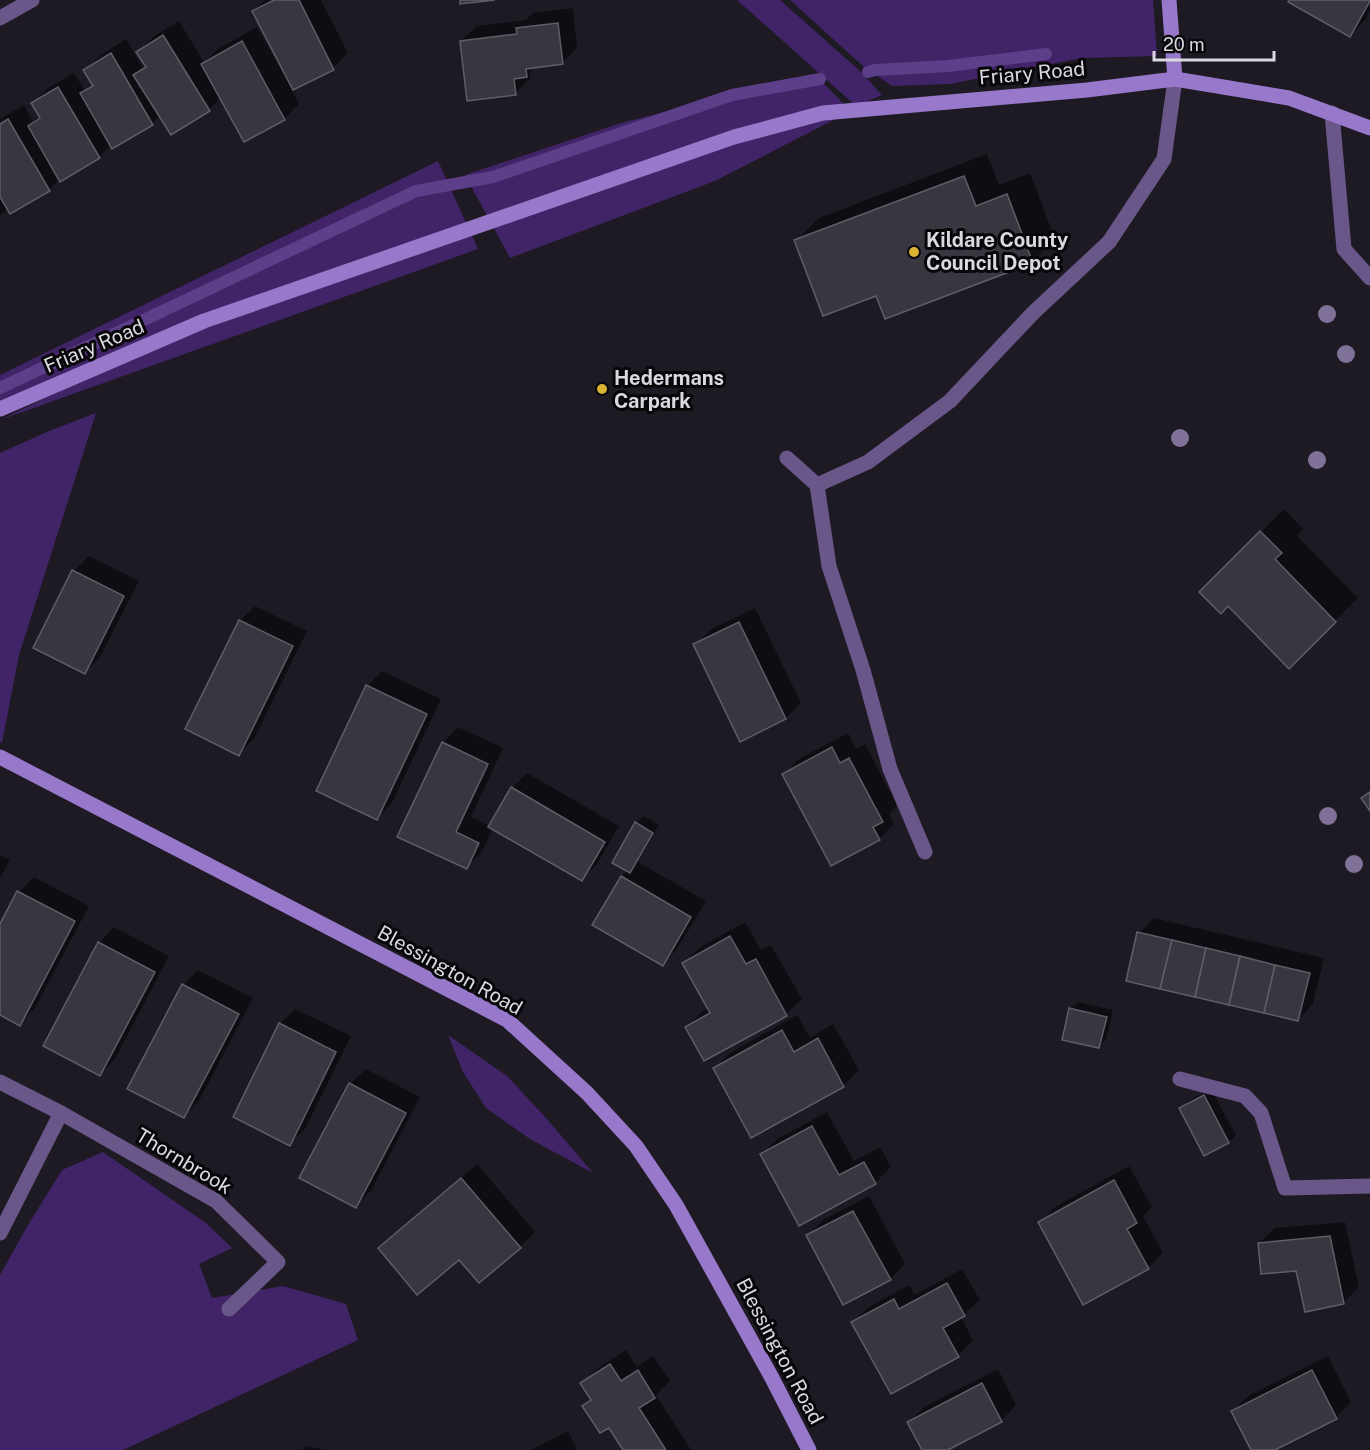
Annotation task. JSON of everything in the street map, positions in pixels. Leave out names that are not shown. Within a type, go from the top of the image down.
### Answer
[{"type":"street","points":[[0,18],[32,0]]},
{"type":"street","points":[[817,485],[868,462],[950,401],[1033,313],[1109,242],[1164,159],[1175,79],[1169,0]]},
{"type":"street","name":"Friary Road","points":[[0,409],[204,321],[734,137],[823,112],[1087,90],[1175,79],[1289,98],[1370,128]]},
{"type":"street","points":[[1332,113],[1344,249],[1370,278]]},
{"type":"street","points":[[787,458],[817,485],[829,566],[863,670],[890,769],[925,852]]},
{"type":"street","name":"Blessington Road","points":[[0,757],[507,1020],[587,1093],[636,1146],[676,1205],[772,1378],[809,1450]]},
{"type":"street","points":[[1180,1079],[1245,1096],[1261,1113],[1285,1188],[1370,1186]]},
{"type":"street","name":"Thornbrook","points":[[0,1082],[61,1113],[216,1201],[278,1262],[229,1309]]},
{"type":"street","points":[[0,1233],[61,1113]]},
{"type":"shaded area","points":[[737,0],[780,0],[860,71],[882,95],[856,106]]},
{"type":"shaded area","points":[[790,0],[1153,0],[1157,56],[1082,58],[950,84],[892,86],[864,67]]},
{"type":"shaded area","points":[[814,74],[851,111],[715,181],[510,258],[465,175],[621,123]]},
{"type":"shaded area","points":[[438,161],[478,249],[0,420],[184,331],[0,409],[0,375]]},
{"type":"shaded area","points":[[96,413],[19,655],[2,743],[0,742],[0,453]]},
{"type":"shaded area","points":[[448,1035],[507,1076],[593,1173],[530,1139],[486,1108],[463,1072]]},
{"type":"shaded area","points":[[103,1152],[206,1223],[232,1248],[199,1264],[212,1298],[283,1286],[346,1304],[358,1340],[123,1450],[0,1450],[0,1275],[62,1170]]},
{"type":"building","points":[[274,0],[299,0],[334,70],[293,90],[252,11]]},
{"type":"building","points":[[460,0],[495,0],[460,4]]},
{"type":"building","points":[[1289,0],[1370,1],[1350,37],[1288,2]]},
{"type":"building","points":[[558,23],[563,64],[526,69],[527,77],[514,79],[516,95],[467,101],[460,41],[517,34],[516,28]]},
{"type":"building","points":[[163,35],[210,111],[171,135],[133,75],[146,67],[136,52]]},
{"type":"building","points":[[242,41],[285,120],[244,142],[201,64]]},
{"type":"building","points":[[111,53],[153,125],[112,149],[80,93],[93,86],[83,70]]},
{"type":"building","points":[[58,87],[100,158],[60,182],[28,126],[40,118],[31,103]]},
{"type":"building","points":[[8,119],[50,191],[10,214],[0,197],[0,124]]},
{"type":"building","name":"Kildare County Council Depot","points":[[964,176],[976,206],[1007,194],[1033,263],[885,319],[876,296],[823,316],[794,240]]},
{"type":"building","points":[[1260,531],[1282,553],[1275,559],[1336,622],[1289,669],[1228,606],[1221,614],[1199,592]]},
{"type":"building","points":[[72,570],[124,596],[85,674],[33,648]]},
{"type":"building","points":[[239,620],[293,646],[239,756],[185,729]]},
{"type":"building","points":[[739,622],[786,719],[740,742],[693,644]]},
{"type":"building","points":[[366,685],[427,714],[377,820],[316,791]]},
{"type":"building","points":[[442,742],[488,764],[456,832],[479,843],[467,869],[397,837]]},
{"type":"building","points":[[832,747],[840,763],[849,758],[883,822],[873,827],[880,840],[831,866],[782,774]]},
{"type":"building","points":[[511,787],[605,842],[582,881],[488,827]]},
{"type":"building","points":[[1370,792],[1370,811],[1361,798]]},
{"type":"building","points":[[635,822],[653,833],[630,873],[612,863]]},
{"type":"building","points":[[621,876],[691,917],[663,966],[592,925]]},
{"type":"building","points":[[17,891],[75,921],[20,1026],[0,1015],[0,924]]},
{"type":"building","points":[[1137,932],[1172,940],[1160,989],[1126,981]]},
{"type":"building","points":[[730,936],[746,964],[756,959],[787,1016],[704,1061],[685,1027],[710,1013],[682,963]]},
{"type":"building","points":[[1172,940],[1206,948],[1195,997],[1160,989]]},
{"type":"building","points":[[98,942],[155,972],[100,1076],[43,1046]]},
{"type":"building","points":[[1206,948],[1240,956],[1229,1005],[1195,997]]},
{"type":"building","points":[[1240,956],[1275,965],[1264,1013],[1229,1005]]},
{"type":"building","points":[[1275,965],[1310,973],[1298,1021],[1264,1013]]},
{"type":"building","points":[[182,984],[239,1014],[184,1118],[127,1089]]},
{"type":"building","points":[[1069,1008],[1107,1017],[1099,1048],[1062,1040]]},
{"type":"building","points":[[279,1023],[336,1052],[290,1146],[233,1117]]},
{"type":"building","points":[[782,1030],[794,1052],[818,1038],[844,1087],[751,1138],[713,1068]]},
{"type":"building","points":[[349,1083],[406,1113],[356,1208],[299,1178]]},
{"type":"building","points":[[1204,1095],[1229,1143],[1204,1156],[1179,1108]]},
{"type":"building","points":[[812,1126],[839,1175],[864,1162],[876,1184],[799,1226],[760,1154]]},
{"type":"building","points":[[461,1178],[521,1248],[479,1283],[459,1260],[417,1295],[378,1248]]},
{"type":"building","points":[[1114,1180],[1137,1223],[1127,1229],[1149,1269],[1083,1305],[1038,1222]]},
{"type":"building","points":[[853,1211],[891,1280],[843,1305],[806,1235]]},
{"type":"building","points":[[1330,1236],[1344,1304],[1305,1312],[1296,1271],[1261,1274],[1258,1243]]},
{"type":"building","points":[[947,1283],[965,1316],[943,1328],[959,1357],[891,1394],[851,1322],[894,1299],[899,1309]]},
{"type":"building","points":[[610,1364],[621,1381],[638,1370],[655,1398],[639,1408],[666,1450],[623,1450],[609,1428],[600,1433],[582,1406],[591,1400],[580,1383]]},
{"type":"building","points":[[1312,1370],[1337,1419],[1275,1450],[1251,1450],[1231,1411]]},
{"type":"building","points":[[982,1383],[1002,1422],[948,1450],[922,1450],[907,1422]]},
{"type":"waterway","points":[[868,72],[948,66],[1046,54]]},
{"type":"waterway","points":[[0,388],[416,191],[493,177],[732,95],[820,79]]},
{"type":"place","name":"Kildare County Council Depot","points":[[914,252]]},
{"type":"place","name":"Hedermans Carpark","points":[[602,389]]}]
